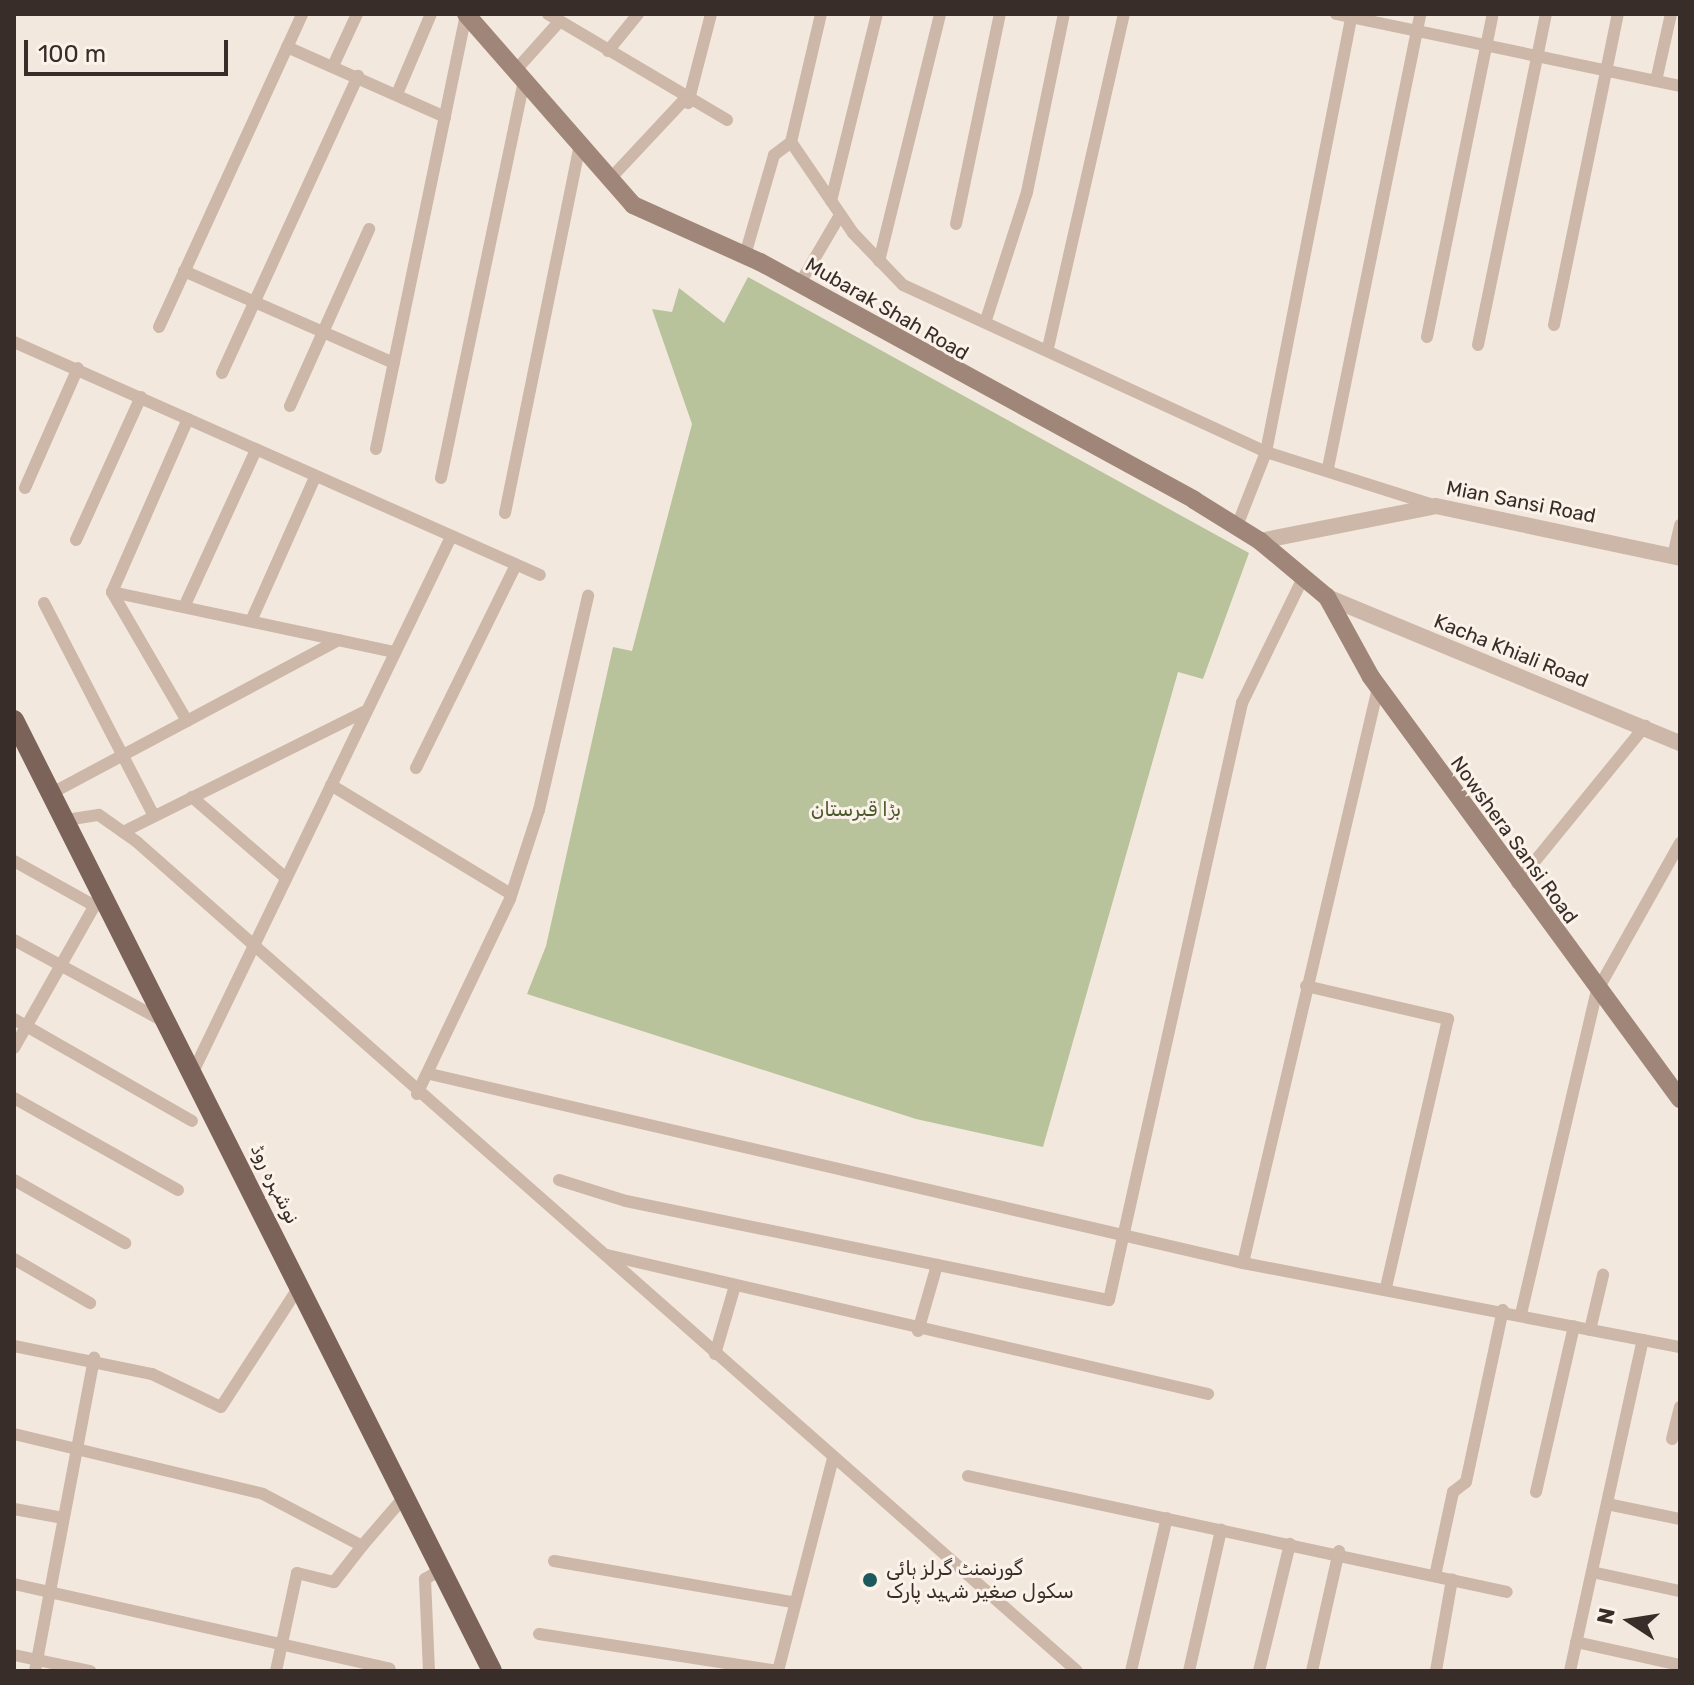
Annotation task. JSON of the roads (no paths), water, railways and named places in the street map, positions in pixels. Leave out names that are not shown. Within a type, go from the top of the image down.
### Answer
[{"type":"main road","name":"Mubarak Shah Road","points":[[466,14],[633,205],[745,255],[1237,526],[1260,541],[1327,597]]},
{"type":"main road","name":"Nowshera Sansi Road","points":[[1327,597],[1378,688],[1517,883],[1680,1099]]},
{"type":"main road","name":"نوشہرہ روڈ","points":[[14,720],[66,820],[99,898],[172,1026],[492,1671]]},
{"type":"street","points":[[159,327],[302,14]]},
{"type":"street","points":[[333,66],[357,14]]},
{"type":"street","points":[[397,94],[431,14]]},
{"type":"street","points":[[376,449],[466,14]]},
{"type":"street","points":[[548,14],[686,102],[727,120]]},
{"type":"street","points":[[608,51],[638,14]]},
{"type":"street","points":[[610,179],[686,102],[711,14]]},
{"type":"street","points":[[745,255],[774,155],[791,142],[821,14]]},
{"type":"street","points":[[831,201],[877,14]]},
{"type":"street","points":[[879,261],[940,14]]},
{"type":"street","points":[[956,224],[1000,14]]},
{"type":"street","points":[[986,320],[1027,192],[1064,14]]},
{"type":"street","points":[[1048,348],[1124,14]]},
{"type":"street","points":[[1336,14],[1680,86]]},
{"type":"street","points":[[1328,468],[1420,14]]},
{"type":"street","points":[[1427,337],[1493,14]]},
{"type":"street","points":[[1478,345],[1546,14]]},
{"type":"street","points":[[1554,325],[1618,14]]},
{"type":"street","points":[[1656,81],[1671,14]]},
{"type":"street","points":[[1237,526],[1266,452],[1351,16]]},
{"type":"street","points":[[441,478],[520,76],[559,22]]},
{"type":"street","points":[[287,47],[445,117]]},
{"type":"street","points":[[222,373],[358,76]]},
{"type":"street","points":[[791,142],[840,215],[903,285],[1048,348],[1266,452],[1328,468],[1436,506]]},
{"type":"street","points":[[505,513],[580,146]]},
{"type":"street","points":[[799,285],[840,215]]},
{"type":"street","points":[[290,406],[369,229]]},
{"type":"street","points":[[184,271],[394,363]]},
{"type":"street","points":[[14,342],[78,368],[450,539],[540,575]]},
{"type":"street","points":[[25,488],[78,368]]},
{"type":"street","points":[[76,540],[141,397]]},
{"type":"street","points":[[112,592],[188,419]]},
{"type":"street","points":[[184,607],[256,450]]},
{"type":"street","points":[[251,621],[315,477]]},
{"type":"street","name":"Mian Sansi Road","points":[[1260,541],[1436,506],[1677,557]]},
{"type":"street","points":[[1677,557],[1680,525]]},
{"type":"street","points":[[193,1072],[450,539]]},
{"type":"street","points":[[416,768],[516,565]]},
{"type":"street","points":[[559,1180],[626,1201],[1109,1300],[1242,703],[1303,578]]},
{"type":"street","points":[[112,592],[395,652]]},
{"type":"street","points":[[112,592],[187,721]]},
{"type":"street","points":[[417,1094],[430,1074],[511,894],[539,810],[588,596]]},
{"type":"street","name":"Kacha Khiali Road","points":[[1327,597],[1680,743]]},
{"type":"street","points":[[44,603],[154,816]]},
{"type":"street","points":[[52,793],[339,640]]},
{"type":"street","points":[[1243,1263],[1378,688]]},
{"type":"street","points":[[123,832],[366,711]]},
{"type":"street","points":[[1517,883],[1645,726]]},
{"type":"street","points":[[331,785],[511,894]]},
{"type":"street","points":[[192,797],[286,878]]},
{"type":"street","points":[[66,820],[99,815],[123,832],[417,1094],[604,1254],[1077,1671]]},
{"type":"street","points":[[1521,1314],[1597,991],[1680,843]]},
{"type":"street","points":[[14,861],[99,898],[14,1048]]},
{"type":"street","points":[[14,940],[172,1026]]},
{"type":"street","points":[[1306,986],[1448,1019],[1386,1287]]},
{"type":"street","points":[[14,1019],[192,1121]]},
{"type":"street","points":[[430,1074],[697,1141],[1124,1233],[1243,1263],[1386,1287],[1680,1347]]},
{"type":"street","points":[[14,1098],[178,1190]]},
{"type":"street","points":[[14,1180],[125,1243]]},
{"type":"street","points":[[604,1254],[734,1289],[1208,1394]]},
{"type":"street","points":[[14,1259],[90,1303]]},
{"type":"street","points":[[918,1331],[937,1265]]},
{"type":"street","points":[[1590,1330],[1603,1275]]},
{"type":"street","points":[[14,1346],[94,1358],[152,1374],[221,1407],[299,1287]]},
{"type":"street","points":[[715,1354],[734,1289]]},
{"type":"street","points":[[1435,1576],[1453,1492],[1466,1482],[1503,1310]]},
{"type":"street","points":[[1536,1492],[1574,1326]]},
{"type":"street","points":[[1570,1671],[1643,1340]]},
{"type":"street","points":[[36,1666],[94,1358]]},
{"type":"street","points":[[1672,1439],[1680,1407]]},
{"type":"street","points":[[14,1434],[263,1494],[362,1546]]},
{"type":"street","points":[[539,1634],[778,1671],[792,1602],[833,1458]]},
{"type":"street","points":[[968,1476],[1290,1544],[1339,1551],[1507,1592]]},
{"type":"street","points":[[276,1671],[297,1573],[334,1582],[405,1496]]},
{"type":"street","points":[[1607,1504],[1680,1519]]},
{"type":"street","points":[[14,1509],[63,1518]]},
{"type":"street","points":[[1131,1671],[1167,1518]]},
{"type":"street","points":[[1189,1671],[1221,1530]]},
{"type":"street","points":[[1259,1671],[1290,1544]]},
{"type":"street","points":[[1312,1671],[1339,1551]]},
{"type":"street","points":[[554,1561],[792,1602]]},
{"type":"street","points":[[429,1671],[425,1579],[442,1569]]},
{"type":"street","points":[[1592,1572],[1680,1591]]},
{"type":"street","points":[[1436,1671],[1452,1579]]},
{"type":"street","points":[[14,1584],[390,1669]]},
{"type":"street","points":[[1576,1642],[1680,1665]]},
{"type":"street","points":[[14,1655],[36,1666],[90,1671]]},
{"type":"place","name":"گورنمنٹ گرلز ہائی سکول صغیر شہید پارک","points":[[870,1580]]},
{"type":"park label","name":"بڑا قبرستان","points":[[856,809]]}]
